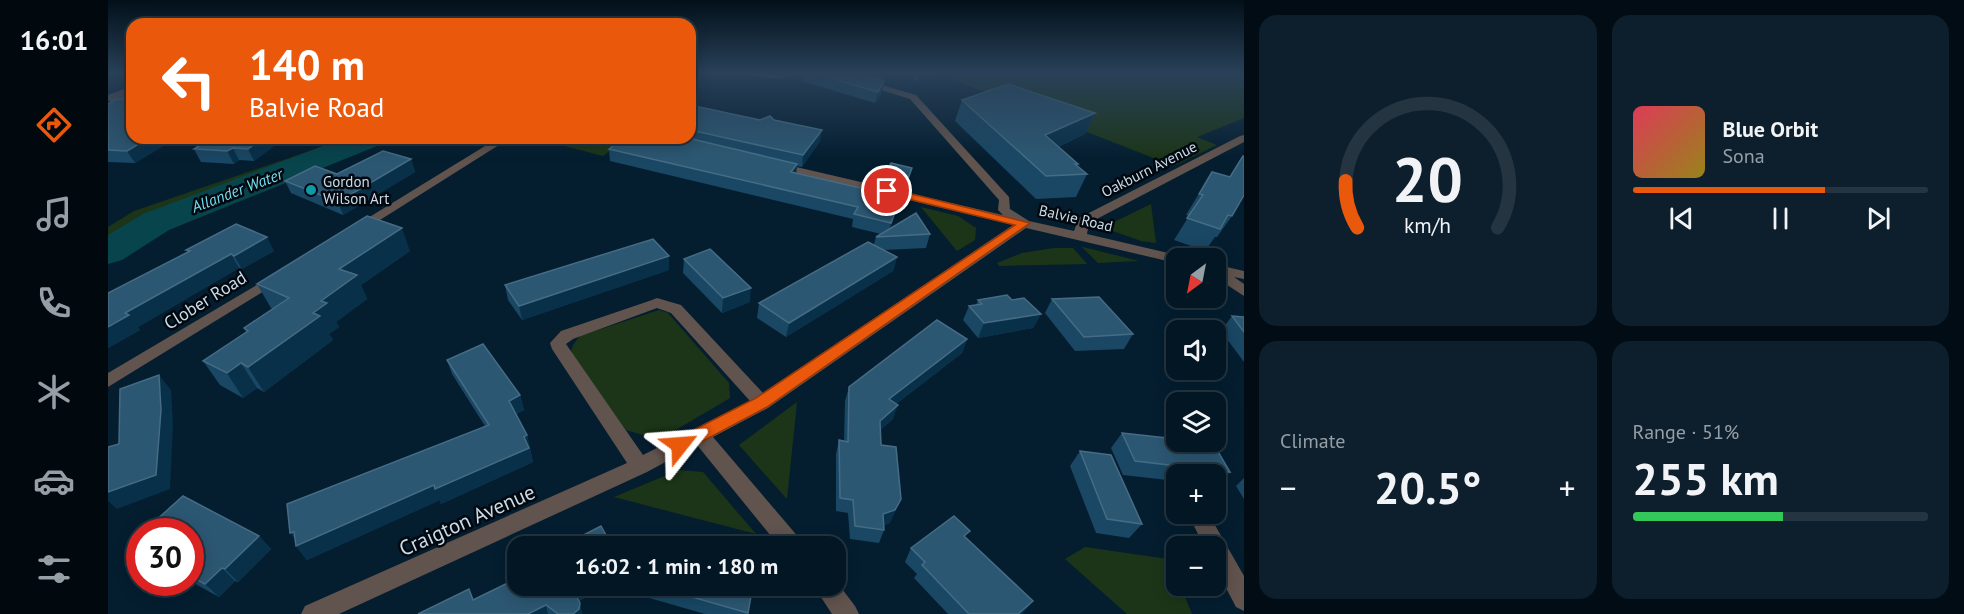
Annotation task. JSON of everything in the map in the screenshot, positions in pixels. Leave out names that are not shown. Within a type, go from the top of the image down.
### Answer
[{"type":"street","points":[[916,101],[1005,200],[1004,210],[1024,223]]},
{"type":"street","name":"Oakburn Avenue","points":[[1080,236],[1083,221],[1244,138]]},
{"type":"street","points":[[340,239],[495,144]]},
{"type":"street","name":"Balvie Road","points":[[762,163],[1166,257]]},
{"type":"street","name":"Craigton Avenue","points":[[313,614],[640,466],[762,403],[1024,223]]},
{"type":"street","name":"Clober Road","points":[[108,381],[291,268]]},
{"type":"street","points":[[1226,271],[1244,275]]},
{"type":"street","points":[[1226,277],[1244,291]]},
{"type":"street","points":[[640,466],[560,349],[558,343],[567,335],[657,303],[676,309],[762,403]]},
{"type":"street","points":[[700,435],[784,536]]},
{"type":"street","points":[[1203,524],[1244,599]]},
{"type":"street","points":[[833,596],[847,614]]},
{"type":"green space","points":[[1006,101],[1244,101],[1244,118],[1197,137],[1217,145],[1174,166]]},
{"type":"green space","points":[[339,144],[179,209],[108,246],[108,227],[134,211],[327,145]]},
{"type":"green space","points":[[557,144],[619,144],[603,156]]},
{"type":"green space","points":[[1151,204],[1156,243],[1141,241],[1113,231],[1112,223]]},
{"type":"green space","points":[[921,207],[958,216],[976,228],[975,240],[957,251]]},
{"type":"green space","points":[[1083,247],[1139,261],[1098,263]]},
{"type":"green space","points":[[1054,248],[1073,248],[1087,264],[999,266],[997,263],[1022,253]]},
{"type":"green space","points":[[659,310],[668,313],[729,383],[730,398],[659,440],[626,430],[570,355],[573,345],[580,336]]},
{"type":"green space","points":[[797,402],[787,499],[739,445]]},
{"type":"green space","points":[[679,470],[703,472],[756,534],[614,497]]},
{"type":"green space","points":[[1085,547],[1166,559],[1166,596],[1185,596],[1192,614],[1127,614],[1065,559]]},
{"type":"building","points":[[113,101],[126,101],[126,144],[139,144],[127,151],[108,150],[108,104]]},
{"type":"building","points":[[963,101],[1058,101],[1095,113],[1045,135],[1087,174],[1046,176]]},
{"type":"building","points":[[696,106],[760,120],[770,116],[774,120],[822,130],[803,155],[696,131]]},
{"type":"building","points":[[696,140],[797,164],[791,172],[873,191],[878,182],[904,188],[891,223],[854,214],[858,207],[609,149],[615,144],[696,144]]},
{"type":"building","points":[[202,144],[254,144],[248,149],[233,148],[227,151],[194,149]]},
{"type":"building","points":[[383,151],[411,159],[338,202],[285,181],[315,166],[337,174]]},
{"type":"building","points":[[1243,156],[1244,195],[1232,216],[1228,215],[1220,229],[1187,218],[1203,195],[1199,194],[1212,172],[1230,177]]},
{"type":"building","points":[[891,163],[912,168],[906,184],[882,179]]},
{"type":"building","points":[[916,213],[930,234],[876,237]]},
{"type":"building","points":[[367,216],[402,228],[339,269],[357,275],[321,301],[327,303],[313,313],[320,316],[248,367],[241,363],[227,373],[203,361],[248,331],[244,328],[289,298],[257,284]]},
{"type":"building","points":[[236,224],[267,237],[234,256],[231,254],[125,313],[129,315],[108,327],[108,293],[190,251],[186,250]]},
{"type":"building","points":[[653,239],[669,256],[519,306],[505,285]]},
{"type":"building","points":[[868,242],[897,257],[789,323],[759,303]]},
{"type":"building","points":[[710,249],[751,288],[723,298],[684,259]]},
{"type":"building","points":[[1007,295],[1012,300],[1024,298],[1041,314],[984,323],[969,306],[982,304],[978,300]]},
{"type":"building","points":[[1099,297],[1133,334],[1084,337],[1052,299]]},
{"type":"building","points":[[1232,316],[1244,317],[1244,332]]},
{"type":"building","points":[[937,320],[967,339],[889,399],[898,405],[880,421],[881,445],[896,447],[901,499],[895,510],[883,514],[884,530],[855,526],[853,500],[840,498],[839,440],[848,442],[849,387]]},
{"type":"building","points":[[483,344],[520,395],[509,401],[527,435],[524,437],[529,448],[435,489],[434,485],[296,546],[294,532],[290,533],[287,504],[489,425],[447,360]]},
{"type":"building","points":[[159,375],[161,410],[156,475],[108,492],[108,447],[119,444],[120,389]]},
{"type":"building","points":[[1122,433],[1166,438],[1166,452],[1218,452],[1225,464],[1166,465],[1135,461]]},
{"type":"building","points":[[1080,451],[1111,455],[1142,524],[1107,519]]},
{"type":"building","points":[[183,496],[259,536],[225,569],[222,568],[205,584],[204,518],[158,518]]},
{"type":"building","points":[[954,516],[970,531],[964,536],[1033,601],[1018,614],[969,614],[922,565],[925,562],[911,548]]},
{"type":"building","points":[[601,526],[606,536],[582,536]]},
{"type":"building","points":[[507,583],[507,596],[576,596],[580,603],[579,609],[573,614],[558,614],[546,605],[528,614],[418,614],[469,589],[473,600]]},
{"type":"building","points":[[688,596],[751,596],[748,613]]},
{"type":"waterway","name":"Allander Water","points":[[108,252],[156,222],[356,144]]},
{"type":"place","name":"Gordon Wilson Art","points":[[311,190]]},
{"type":"route","points":[[680,445],[762,403],[1024,223],[887,191]]}]
